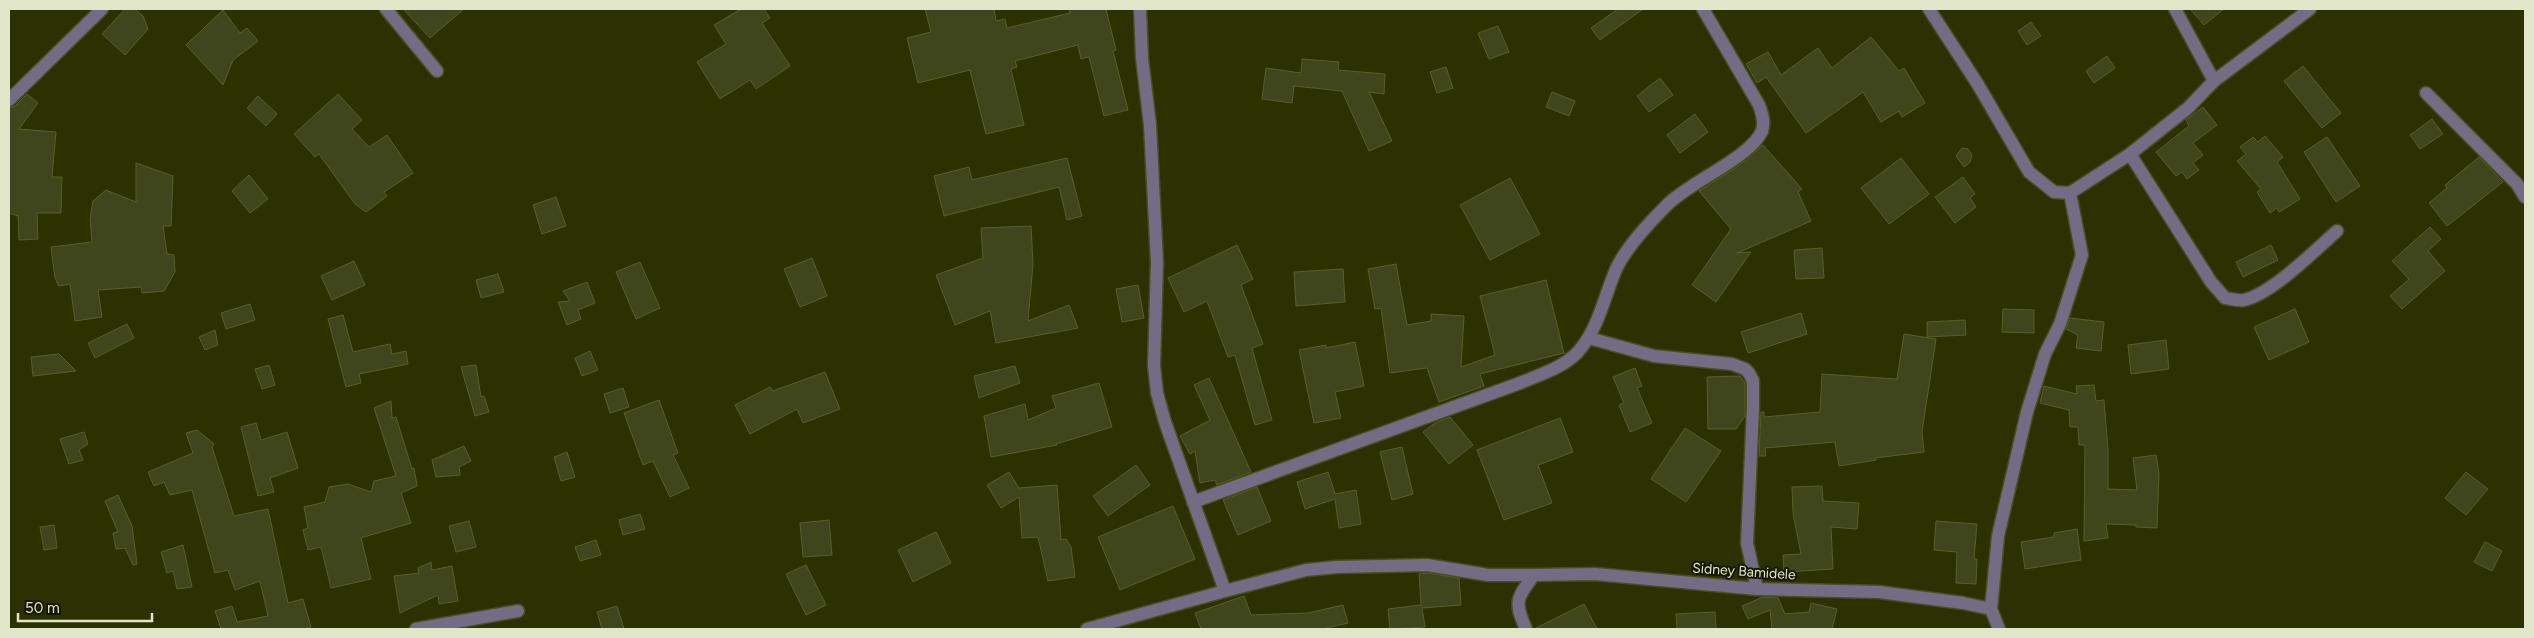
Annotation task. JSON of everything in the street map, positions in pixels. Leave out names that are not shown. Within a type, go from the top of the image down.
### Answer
[{"type":"street","points":[[9,100],[102,9]]},
{"type":"street","points":[[386,9],[437,71]]},
{"type":"street","points":[[1140,9],[1142,58],[1150,125],[1156,262],[1154,366],[1157,393],[1165,422],[1225,591]]},
{"type":"street","points":[[1193,502],[1520,383],[1563,364],[1576,354],[1589,338],[1618,266],[1644,228],[1677,195],[1736,157],[1756,140],[1762,131],[1763,118],[1758,105],[1703,9]]},
{"type":"street","points":[[1928,9],[1977,82],[2029,172],[2054,192],[2070,193],[2130,154],[2188,108],[2214,81],[2310,9]]},
{"type":"street","points":[[2175,9],[2214,81]]},
{"type":"street","points":[[2426,93],[2518,184],[2525,197]]},
{"type":"street","points":[[2130,154],[2211,282],[2225,298],[2243,300],[2260,293],[2295,267],[2337,231]]},
{"type":"street","points":[[1999,629],[1991,609],[1998,536],[2027,412],[2045,354],[2060,324],[2082,255],[2070,193]]},
{"type":"street","points":[[1589,338],[1654,356],[1732,364],[1745,369],[1749,373],[1753,381],[1753,408],[1747,543],[1757,589]]},
{"type":"street","name":"Sidney Bamidele","points":[[1087,629],[1306,570],[1337,567],[1427,565],[1488,575],[1596,574],[1757,589],[1879,592],[1963,603],[1991,609]]},
{"type":"street","points":[[1526,629],[1517,609],[1517,602],[1534,575]]},
{"type":"street","points":[[416,629],[518,611]]},
{"type":"building","points":[[125,9],[135,9],[143,16],[148,29],[125,55],[102,34]]},
{"type":"building","points":[[403,9],[464,9],[430,38]]},
{"type":"building","points":[[741,9],[764,9],[770,18],[762,23],[790,66],[756,89],[750,80],[720,99],[697,62],[726,44],[714,25]]},
{"type":"building","points":[[925,9],[994,9],[996,21],[1005,19],[1007,28],[1070,13],[1069,9],[1106,9],[1116,50],[1113,51],[1128,110],[1104,116],[1089,57],[1081,59],[1078,45],[1015,61],[1017,67],[1011,69],[1024,125],[986,134],[970,70],[918,83],[907,38],[931,32]]},
{"type":"building","points":[[1618,9],[1643,9],[1600,40],[1591,28]]},
{"type":"building","points":[[2190,9],[2224,9],[2204,25]]},
{"type":"building","points":[[223,10],[240,33],[247,28],[258,41],[233,60],[223,85],[186,45]]},
{"type":"building","points":[[2031,22],[2041,36],[2027,45],[2018,31]]},
{"type":"building","points":[[1498,26],[1509,52],[1489,59],[1478,33]]},
{"type":"building","points":[[1871,37],[1899,71],[1904,68],[1925,103],[1902,117],[1899,111],[1881,122],[1863,92],[1806,133],[1766,77],[1757,83],[1746,64],[1768,52],[1781,75],[1818,48],[1832,68]]},
{"type":"building","points":[[2107,56],[2115,68],[2094,83],[2086,71]]},
{"type":"building","points":[[1302,59],[1339,62],[1338,70],[1385,74],[1384,94],[1369,92],[1392,141],[1369,151],[1342,91],[1294,86],[1292,103],[1262,99],[1266,68],[1301,73]]},
{"type":"building","points":[[2303,66],[2341,113],[2322,128],[2284,81]]},
{"type":"building","points":[[1446,67],[1453,88],[1437,93],[1430,72]]},
{"type":"building","points":[[1660,78],[1673,95],[1649,112],[1637,96]]},
{"type":"building","points":[[1552,92],[1575,101],[1569,116],[1546,107]]},
{"type":"building","points":[[27,94],[38,103],[19,129],[56,132],[52,177],[62,177],[61,213],[37,213],[38,239],[19,240],[18,216],[9,213],[9,108],[15,106]]},
{"type":"building","points":[[338,94],[362,120],[352,129],[369,147],[387,135],[413,173],[384,192],[387,196],[366,212],[355,204],[319,154],[315,157],[294,134]]},
{"type":"building","points":[[258,96],[277,114],[266,126],[247,108]]},
{"type":"building","points":[[2203,107],[2217,125],[2193,143],[2203,155],[2193,163],[2199,170],[2187,179],[2182,172],[2176,176],[2156,152],[2189,126],[2186,120]]},
{"type":"building","points":[[1695,114],[1708,132],[1680,153],[1667,135]]},
{"type":"building","points":[[2432,119],[2443,134],[2420,149],[2410,135]]},
{"type":"building","points":[[2265,136],[2283,157],[2277,162],[2300,199],[2279,212],[2277,208],[2270,213],[2257,192],[2261,189],[2237,161],[2246,154],[2240,147],[2253,137],[2258,142]]},
{"type":"building","points":[[2327,137],[2360,186],[2336,202],[2304,152]]},
{"type":"building","points":[[1763,145],[1802,189],[1798,192],[1811,221],[1737,253],[1751,252],[1716,302],[1692,285],[1731,229],[1699,191],[1737,167]]},
{"type":"building","points":[[1962,148],[1968,149],[1972,155],[1970,162],[1964,167],[1956,156]]},
{"type":"building","points":[[2479,157],[2503,182],[2447,226],[2429,203],[2447,188],[2445,185]]},
{"type":"building","points":[[1067,158],[1082,216],[1067,220],[1059,187],[944,216],[934,176],[969,167],[972,180]]},
{"type":"building","points":[[1901,158],[1929,194],[1889,224],[1861,188]]},
{"type":"building","points":[[136,163],[173,176],[171,226],[163,226],[167,254],[174,255],[175,272],[164,291],[142,293],[141,287],[98,290],[102,317],[75,321],[70,284],[59,286],[55,278],[51,247],[92,242],[90,219],[93,201],[106,190],[136,202]]},
{"type":"building","points":[[249,175],[268,199],[250,213],[232,191]]},
{"type":"building","points":[[1963,177],[1975,194],[1970,198],[1976,207],[1955,223],[1935,197]]},
{"type":"building","points":[[1510,178],[1540,234],[1490,260],[1460,205]]},
{"type":"building","points":[[556,197],[566,226],[542,234],[533,205]]},
{"type":"building","points":[[1031,226],[1033,264],[1028,321],[1069,305],[1078,328],[996,343],[990,311],[955,325],[936,275],[983,258],[981,228]]},
{"type":"building","points":[[2430,227],[2441,239],[2428,251],[2445,271],[2402,309],[2390,296],[2409,279],[2392,261]]},
{"type":"building","points":[[1237,245],[1253,279],[1241,285],[1263,344],[1252,348],[1272,420],[1255,425],[1235,355],[1228,357],[1207,301],[1184,312],[1168,278]]},
{"type":"building","points":[[2271,245],[2278,260],[2243,277],[2236,262]]},
{"type":"building","points":[[1822,248],[1824,278],[1796,279],[1794,250]]},
{"type":"building","points":[[812,258],[827,296],[800,307],[784,269]]},
{"type":"building","points":[[354,261],[365,285],[332,300],[321,276]]},
{"type":"building","points":[[640,262],[660,308],[636,319],[616,272]]},
{"type":"building","points":[[1396,264],[1407,325],[1431,321],[1431,314],[1464,316],[1461,367],[1495,355],[1480,296],[1546,280],[1564,353],[1480,374],[1484,386],[1439,402],[1427,368],[1390,373],[1381,308],[1375,309],[1368,269]]},
{"type":"building","points":[[1343,269],[1345,302],[1296,306],[1294,272]]},
{"type":"building","points":[[498,274],[504,292],[481,298],[476,280]]},
{"type":"building","points":[[587,282],[595,303],[578,310],[581,319],[567,325],[558,302],[570,301],[563,291]]},
{"type":"building","points":[[1138,285],[1144,318],[1122,322],[1116,289]]},
{"type":"building","points":[[250,304],[255,320],[226,329],[221,313]]},
{"type":"building","points":[[2003,309],[2034,310],[2034,333],[2002,332]]},
{"type":"building","points":[[2295,309],[2309,342],[2269,360],[2254,327]]},
{"type":"building","points":[[1801,313],[1807,334],[1748,353],[1741,332]]},
{"type":"building","points":[[343,315],[353,352],[390,344],[392,354],[406,351],[408,364],[359,374],[361,383],[346,387],[328,319]]},
{"type":"building","points":[[2070,318],[2104,322],[2101,351],[2076,348],[2078,335],[2066,329]]},
{"type":"building","points":[[1965,320],[1966,335],[1927,337],[1927,322]]},
{"type":"building","points":[[127,324],[134,338],[95,358],[88,343]]},
{"type":"building","points":[[215,330],[218,345],[205,350],[199,337]]},
{"type":"building","points":[[1904,334],[1936,339],[1922,432],[1924,452],[1875,458],[1876,460],[1839,466],[1835,442],[1765,448],[1766,456],[1759,456],[1761,412],[1764,412],[1764,417],[1820,412],[1822,374],[1897,379]]},
{"type":"building","points":[[2166,340],[2169,369],[2131,374],[2128,345]]},
{"type":"building","points":[[1355,342],[1364,386],[1335,392],[1341,418],[1314,423],[1299,350],[1326,345],[1326,348]]},
{"type":"building","points":[[590,351],[598,370],[582,376],[575,358]]},
{"type":"building","points":[[59,354],[76,371],[33,376],[31,357]]},
{"type":"building","points":[[269,365],[275,385],[262,389],[255,369]]},
{"type":"building","points":[[476,365],[481,397],[484,396],[489,412],[475,416],[461,367]]},
{"type":"building","points":[[1015,366],[1020,383],[979,398],[974,376]]},
{"type":"building","points":[[1635,368],[1642,386],[1637,388],[1652,423],[1630,432],[1619,405],[1624,403],[1613,377]]},
{"type":"building","points":[[825,372],[840,409],[803,423],[797,409],[750,434],[735,405],[770,387],[773,391]]},
{"type":"building","points":[[1740,376],[1745,383],[1745,416],[1736,429],[1708,429],[1707,377]]},
{"type":"building","points":[[1209,378],[1251,472],[1217,485],[1215,480],[1200,483],[1195,451],[1190,454],[1180,436],[1210,420],[1194,385]]},
{"type":"building","points":[[1099,383],[1112,427],[1057,445],[991,457],[984,416],[1025,404],[1028,420],[1056,408],[1052,396]]},
{"type":"building","points":[[2094,385],[2096,401],[2104,400],[2108,450],[2108,489],[2137,490],[2133,458],[2156,455],[2159,474],[2157,528],[2106,524],[2108,538],[2084,541],[2085,445],[2079,445],[2078,427],[2070,427],[2069,410],[2040,403],[2044,386],[2077,394],[2076,386]]},
{"type":"building","points":[[623,388],[629,407],[610,413],[604,394]]},
{"type":"building","points":[[659,400],[678,453],[673,455],[689,488],[670,497],[653,461],[643,465],[624,413]]},
{"type":"building","points":[[391,401],[392,418],[396,417],[412,469],[414,468],[417,486],[401,493],[411,523],[361,538],[371,579],[331,588],[321,547],[308,550],[303,530],[308,528],[304,507],[325,502],[329,487],[348,484],[371,492],[374,481],[396,476],[374,408]]},
{"type":"building","points":[[1450,417],[1473,445],[1449,464],[1423,432],[1435,423]]},
{"type":"building","points":[[1560,418],[1573,452],[1538,465],[1552,503],[1504,520],[1477,450]]},
{"type":"building","points":[[256,423],[261,440],[287,432],[298,468],[270,478],[274,492],[258,496],[241,427]]},
{"type":"building","points":[[1685,428],[1721,451],[1686,502],[1651,479]]},
{"type":"building","points":[[197,430],[214,444],[212,447],[234,516],[268,509],[288,603],[303,599],[311,627],[303,629],[221,629],[215,611],[232,606],[237,622],[268,616],[260,581],[235,590],[228,570],[215,573],[192,490],[170,495],[164,482],[154,486],[148,472],[193,453],[186,433]]},
{"type":"building","points":[[84,432],[88,444],[79,450],[83,460],[69,464],[60,439]]},
{"type":"building","points":[[464,446],[471,461],[459,467],[460,475],[436,477],[432,460]]},
{"type":"building","points":[[1402,447],[1413,494],[1392,500],[1380,452]]},
{"type":"building","points":[[567,452],[575,477],[561,481],[554,457]]},
{"type":"building","points":[[1136,465],[1150,485],[1108,516],[1093,496]]},
{"type":"building","points":[[1009,472],[1019,488],[1057,485],[1061,540],[1066,539],[1071,547],[1075,577],[1048,581],[1038,537],[1022,538],[1019,497],[1001,508],[987,485]]},
{"type":"building","points":[[1328,472],[1335,494],[1356,490],[1361,524],[1339,528],[1335,499],[1305,509],[1297,482]]},
{"type":"building","points":[[2466,472],[2488,489],[2466,515],[2445,498]]},
{"type":"building","points":[[1822,486],[1823,501],[1859,503],[1857,529],[1831,527],[1833,569],[1784,572],[1783,555],[1801,554],[1793,513],[1792,487]]},
{"type":"building","points":[[1257,487],[1271,521],[1238,535],[1223,500]]},
{"type":"building","points":[[118,495],[132,526],[137,564],[133,565],[125,548],[116,549],[113,533],[118,532],[105,501]]},
{"type":"building","points":[[1173,506],[1195,559],[1120,590],[1098,537]]},
{"type":"building","points":[[640,514],[645,529],[623,535],[619,520]]},
{"type":"building","points":[[829,520],[832,555],[803,557],[800,523]]},
{"type":"building","points":[[469,521],[476,547],[456,552],[449,526]]},
{"type":"building","points":[[1936,521],[1977,524],[1974,559],[1977,559],[1976,584],[1956,583],[1957,552],[1934,550]]},
{"type":"building","points":[[54,525],[57,548],[44,550],[40,527]]},
{"type":"building","points":[[2077,529],[2081,560],[2025,569],[2021,542],[2054,537],[2054,533]]},
{"type":"building","points":[[936,532],[951,563],[913,582],[898,550]]},
{"type":"building","points":[[596,540],[601,555],[580,561],[575,547]]},
{"type":"building","points":[[2485,542],[2502,551],[2492,571],[2474,562]]},
{"type":"building","points":[[183,545],[192,587],[177,589],[173,571],[167,573],[161,552]]},
{"type":"building","points":[[431,562],[432,570],[452,566],[458,601],[439,604],[438,595],[400,613],[394,576],[419,573],[418,568]]},
{"type":"building","points":[[806,565],[826,605],[806,615],[786,574]]},
{"type":"building","points":[[1428,573],[1459,578],[1461,605],[1422,608],[1425,627],[1390,629],[1388,609],[1421,605],[1419,574]]},
{"type":"building","points":[[1244,596],[1251,615],[1308,613],[1343,605],[1348,623],[1323,629],[1201,629],[1195,613]]},
{"type":"building","points":[[1763,597],[1778,598],[1785,614],[1809,612],[1811,603],[1837,609],[1832,629],[1772,629],[1770,610],[1748,619],[1742,606]]},
{"type":"building","points":[[1584,604],[1597,629],[1534,629]]},
{"type":"building","points":[[617,606],[624,629],[602,629],[597,612]]},
{"type":"building","points":[[1715,612],[1716,629],[1677,629],[1676,614]]}]
